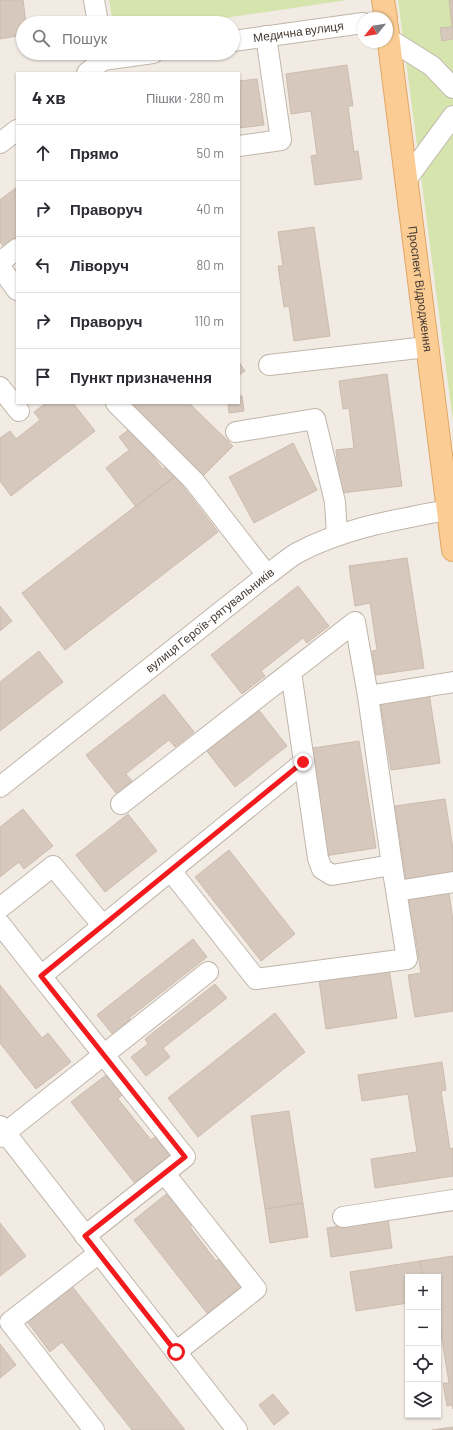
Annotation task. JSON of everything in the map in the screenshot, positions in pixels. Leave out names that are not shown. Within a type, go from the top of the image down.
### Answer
[{"type":"main road","name":"Проспект Відродження","points":[[383,0],[385,12]]},
{"type":"main road","name":"Проспект Відродження","points":[[390,48],[453,550]]},
{"type":"street","points":[[94,0],[97,16]]},
{"type":"street","name":"Медична вулиця","points":[[240,40],[357,24]]},
{"type":"street","points":[[393,33],[432,66],[453,88]]},
{"type":"street","points":[[240,146],[281,140],[266,36]]},
{"type":"street","points":[[88,72],[100,60]]},
{"type":"street","points":[[406,180],[453,116]]},
{"type":"street","points":[[0,143],[16,131]]},
{"type":"street","points":[[0,262],[16,250]]},
{"type":"street","points":[[0,267],[16,289]]},
{"type":"street","points":[[269,365],[427,347]]},
{"type":"street","points":[[0,387],[19,411]]},
{"type":"street","points":[[117,404],[194,481],[267,575]]},
{"type":"street","points":[[236,432],[315,419],[335,502],[337,535]]},
{"type":"street","name":"вулиця Героїв-рятувальників","points":[[0,787],[267,575],[296,554],[337,535],[370,525],[447,510]]},
{"type":"street","points":[[121,804],[355,622],[368,696],[392,865],[408,959],[256,979],[171,871]]},
{"type":"street","points":[[291,672],[318,858],[322,869],[332,875],[392,865]]},
{"type":"street","points":[[368,696],[453,682]]},
{"type":"street","points":[[41,976],[303,762]]},
{"type":"street","points":[[0,908],[53,866],[104,926]]},
{"type":"street","points":[[397,891],[453,882]]},
{"type":"street","points":[[0,924],[185,1157],[85,1236]]},
{"type":"street","points":[[208,972],[104,1056],[2,1132],[99,1253],[237,1430]]},
{"type":"street","points":[[165,1174],[256,1289],[176,1352]]},
{"type":"street","points":[[343,1217],[453,1200]]},
{"type":"street","points":[[94,1430],[10,1322],[99,1253]]},
{"type":"green space","points":[[109,0],[348,0],[238,16],[112,16]]},
{"type":"green space","points":[[398,0],[453,0],[453,422]]},
{"type":"building","points":[[0,0],[23,0],[25,16],[16,16],[16,36],[0,39]]},
{"type":"building","points":[[449,0],[453,0],[453,39],[442,41],[440,28],[452,27]]},
{"type":"building","points":[[347,65],[353,106],[348,106],[354,152],[358,151],[362,179],[315,185],[311,156],[317,155],[311,111],[291,114],[286,74]]},
{"type":"building","points":[[257,79],[264,125],[240,128],[240,81]]},
{"type":"building","points":[[16,188],[16,240],[5,248],[0,242],[0,200]]},
{"type":"building","points":[[314,227],[330,336],[294,341],[289,306],[284,307],[278,266],[283,266],[278,232]]},
{"type":"building","points":[[240,364],[245,371],[240,374]]},
{"type":"building","points":[[387,374],[402,486],[341,493],[336,450],[354,448],[349,408],[343,409],[339,381]]},
{"type":"building","points":[[240,396],[242,396],[244,411],[229,413],[228,404],[240,404]]},
{"type":"building","points":[[45,404],[74,404],[95,431],[11,496],[0,481],[0,438],[10,431],[16,439],[40,420],[34,412]]},
{"type":"building","points":[[130,404],[190,404],[233,446],[203,476]]},
{"type":"building","points":[[131,428],[163,469],[167,466],[175,476],[136,507],[106,468],[129,450],[119,437]]},
{"type":"building","points":[[293,443],[317,490],[254,523],[229,477]]},
{"type":"building","points":[[175,476],[218,532],[65,650],[22,593]]},
{"type":"building","points":[[407,558],[424,668],[376,675],[372,651],[377,650],[370,603],[355,606],[349,566]]},
{"type":"building","points":[[298,586],[329,626],[307,643],[303,638],[261,671],[265,676],[242,694],[211,655]]},
{"type":"building","points":[[0,606],[12,621],[0,631]]},
{"type":"building","points":[[39,651],[63,682],[0,731],[0,682]]},
{"type":"building","points":[[429,693],[440,763],[391,770],[380,700]]},
{"type":"building","points":[[164,694],[194,732],[175,747],[169,740],[128,772],[126,774],[132,781],[116,793],[86,755]]},
{"type":"building","points":[[258,709],[287,746],[235,787],[206,750]]},
{"type":"building","points":[[359,741],[376,848],[324,856],[307,749]]},
{"type":"building","points":[[445,799],[453,849],[453,872],[406,879],[395,806]]},
{"type":"building","points":[[23,809],[53,846],[24,869],[19,862],[0,877],[0,827]]},
{"type":"building","points":[[128,814],[157,851],[105,892],[76,855]]},
{"type":"building","points":[[229,850],[295,934],[261,961],[195,877]]},
{"type":"building","points":[[449,893],[453,921],[453,1011],[415,1017],[408,975],[421,973],[414,927],[410,927],[406,899]]},
{"type":"building","points":[[193,939],[207,957],[129,1018],[133,1022],[114,1036],[97,1015]]},
{"type":"building","points":[[389,969],[397,1018],[326,1029],[319,980]]},
{"type":"building","points":[[215,984],[227,998],[163,1048],[170,1057],[146,1076],[131,1057],[148,1044],[145,1039]]},
{"type":"building","points":[[0,985],[42,1038],[48,1033],[71,1062],[36,1089],[0,1043]]},
{"type":"building","points":[[275,1013],[305,1052],[198,1137],[168,1098]]},
{"type":"building","points":[[442,1062],[446,1090],[441,1091],[450,1149],[453,1148],[453,1176],[375,1188],[371,1159],[417,1152],[408,1094],[362,1101],[358,1075]]},
{"type":"building","points":[[106,1075],[122,1095],[118,1099],[151,1140],[155,1137],[172,1158],[137,1186],[71,1102]]},
{"type":"building","points":[[289,1111],[303,1203],[265,1209],[251,1116]]},
{"type":"building","points":[[170,1191],[196,1223],[190,1227],[216,1261],[222,1257],[246,1288],[210,1317],[134,1220]]},
{"type":"building","points":[[303,1203],[308,1237],[270,1243],[265,1209]]},
{"type":"building","points":[[388,1219],[392,1248],[331,1257],[327,1228]]},
{"type":"building","points":[[0,1223],[26,1256],[0,1276]]},
{"type":"building","points":[[453,1256],[453,1409],[452,1405],[447,1406],[443,1383],[449,1383],[441,1334],[441,1274],[422,1274],[420,1261]]},
{"type":"building","points":[[420,1261],[422,1274],[405,1274],[405,1303],[356,1311],[350,1272]]},
{"type":"building","points":[[71,1285],[185,1430],[132,1430],[62,1342],[50,1352],[26,1320]]},
{"type":"building","points":[[0,1344],[16,1365],[0,1378]]},
{"type":"building","points":[[273,1394],[289,1413],[274,1425],[259,1405]]},
{"type":"building","points":[[453,1427],[453,1430],[432,1430]]},
{"type":"route","points":[[176,1352],[85,1236],[185,1157],[41,976],[303,762]]}]
